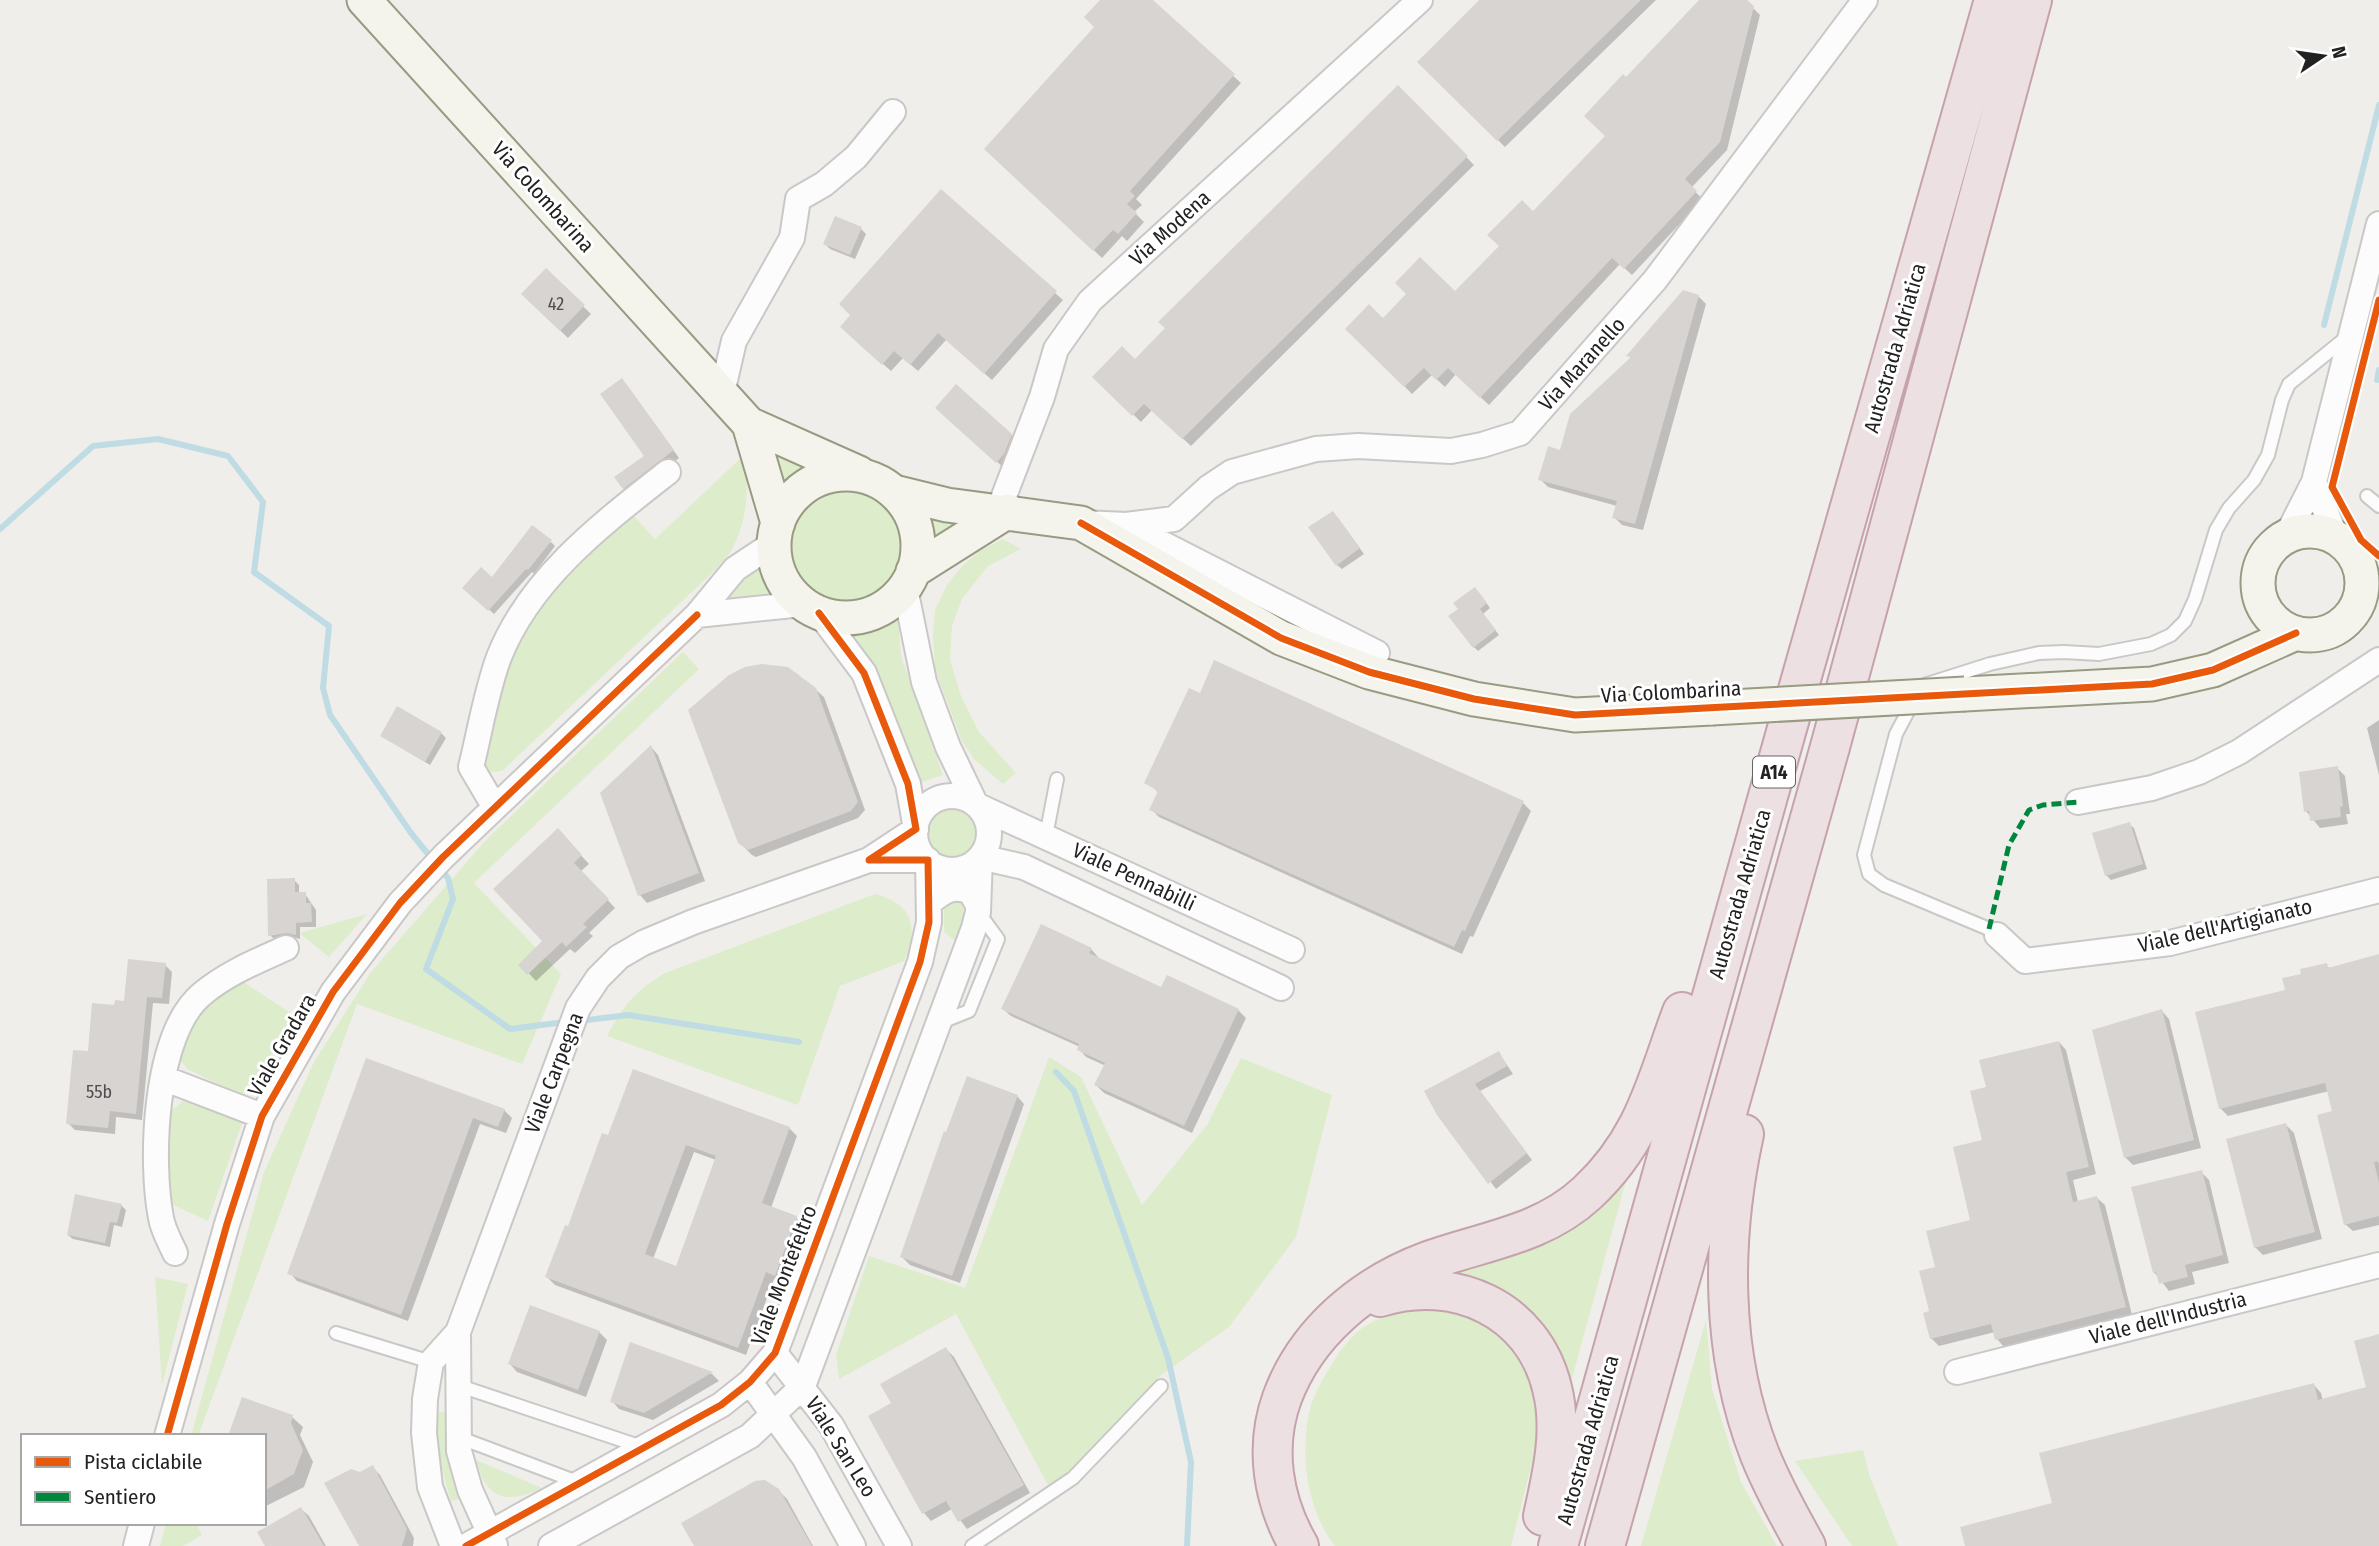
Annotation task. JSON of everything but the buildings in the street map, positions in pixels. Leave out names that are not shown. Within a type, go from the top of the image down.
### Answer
[{"type":"highway","name":"Autostrada Adriatica","points":[[1558,1546],[1994,0]]},
{"type":"highway","name":"Autostrada Adriatica","points":[[1605,1546],[1830,747],[2032,0]]},
{"type":"highway","points":[[1299,1546],[1288,1527],[1275,1486],[1272,1446],[1277,1411],[1289,1380],[1303,1355],[1328,1323],[1387,1279],[1428,1261],[1494,1243],[1559,1214],[1586,1194],[1617,1160],[1630,1143],[1648,1108],[1786,732]]},
{"type":"highway","points":[[1806,1546],[1776,1493],[1745,1409],[1732,1350],[1728,1255],[1739,1155],[1830,747]]},
{"type":"highway","points":[[1348,1307],[1392,1293],[1418,1289],[1442,1290],[1463,1294],[1494,1308],[1507,1315],[1527,1335],[1542,1360],[1553,1389],[1556,1418],[1551,1480],[1536,1546]]},
{"type":"street","name":"Via Colombarina","points":[[364,0],[749,424],[883,486],[947,505],[1008,511],[1081,523],[1126,525],[1174,519]]},
{"type":"street","name":"Via Modena","points":[[1008,511],[1004,496],[1042,397],[1056,349],[1090,300],[1420,0]]},
{"type":"street","name":"Via Maranello","points":[[1174,519],[1208,488],[1232,472],[1316,449],[1358,446],[1451,451],[1520,433],[1655,280],[1865,0]]},
{"type":"street","points":[[722,393],[734,341],[792,238],[798,200],[824,184],[856,157],[892,112]]},
{"type":"street","points":[[2287,535],[2314,482],[2379,224]]},
{"type":"street","name":"Via Colombarina","points":[[749,424],[776,533]]},
{"type":"street","points":[[668,472],[604,522],[537,590],[521,614],[499,657],[471,767],[494,806],[697,615],[735,569],[776,533]]},
{"type":"street","points":[[850,474],[883,486],[907,509],[916,529],[918,550],[909,579],[924,682],[948,747],[976,805],[984,814],[989,836],[980,857],[961,869],[938,867],[928,860],[916,841],[908,784],[864,673],[811,609],[786,587],[776,566],[776,533],[789,502],[806,486],[827,477],[850,474]]},
{"type":"street","points":[[2314,482],[2336,538]]},
{"type":"street","points":[[697,615],[811,609],[842,618],[866,616],[888,605],[909,579],[1008,511]]},
{"type":"street","name":"Via Colombarina","points":[[1081,523],[1281,638],[1369,672],[1474,699],[1574,715],[2152,684],[2213,670],[2296,633]]},
{"type":"street","name":"Via Colombarina","points":[[1126,525],[1377,653]]},
{"type":"street","points":[[2213,670],[2253,626],[2261,599],[2258,574],[2262,562],[2277,542],[2287,535],[2312,530],[2324,532],[2346,545],[2369,568],[2361,591],[2365,610],[2320,634],[2296,633],[2274,620],[2261,599]]},
{"type":"street","points":[[2078,802],[2152,788],[2199,772],[2239,752],[2378,660]]},
{"type":"street","points":[[916,829],[918,818],[933,801],[955,796],[976,805]]},
{"type":"street","name":"Viale Pennabilli","points":[[976,805],[1292,950]]},
{"type":"street","name":"Viale Gradara","points":[[168,1434],[262,1116],[333,992],[400,903],[494,806]]},
{"type":"street","name":"Viale Carpegna","points":[[431,1362],[458,1332],[566,1035],[578,1007],[598,978],[619,957],[643,943],[694,922],[869,860],[916,829]]},
{"type":"street","points":[[551,1546],[750,1436],[803,1386],[978,909],[980,857]]},
{"type":"street","name":"Viale Pennabilli","points":[[980,857],[1024,867],[1281,988]]},
{"type":"street","name":"Viale Carpegna","points":[[869,860],[928,860]]},
{"type":"street","name":"Viale Montefeltro","points":[[466,1546],[492,1540],[580,1483],[721,1405],[750,1382],[775,1353],[904,983],[920,962],[929,922],[928,860]]},
{"type":"street","points":[[929,903],[947,889],[958,887],[970,891],[978,909]]},
{"type":"street","name":"Viale dell'Artigianato","points":[[1997,935],[2025,961],[2170,943],[2379,890]]},
{"type":"street","points":[[175,1253],[161,1221],[156,1175],[159,1109],[168,1051],[177,1029],[200,995],[240,968],[286,948]]},
{"type":"street","name":"Viale Gradara","points":[[163,1078],[262,1116]]},
{"type":"street","name":"Viale dell'Industria","points":[[1957,1372],[2379,1265]]},
{"type":"street","name":"Viale Carpegna","points":[[458,1332],[459,1451],[470,1490],[492,1540]]},
{"type":"street","name":"Viale San Leo","points":[[775,1353],[831,1425],[899,1546]]},
{"type":"street","points":[[431,1362],[425,1399],[424,1433],[430,1488],[453,1546]]},
{"type":"street","name":"Viale San Leo","points":[[750,1382],[804,1457],[853,1546]]},
{"type":"street","points":[[136,1546],[141,1525]]},
{"type":"lane","points":[[1997,935],[1989,929],[1884,885],[1869,874],[1864,855],[1896,734],[1921,686],[2039,653],[2099,654],[2151,644],[2171,635],[2185,621],[2195,599],[2216,530],[2229,508],[2254,480],[2268,455],[2282,400],[2289,384],[2352,332]]},
{"type":"lane","points":[[2367,495],[2379,506]]},
{"type":"lane","points":[[1046,836],[1057,779]]},
{"type":"lane","points":[[336,1333],[431,1362]]},
{"type":"lane","points":[[460,1386],[645,1448]]},
{"type":"lane","points":[[972,1546],[1073,1478],[1161,1386]]},
{"type":"lane","points":[[458,1437],[580,1483]]},
{"type":"green space","points":[[767,443],[811,465],[776,490]]},
{"type":"green space","points":[[744,455],[747,491],[744,514],[738,536],[726,558],[502,771],[490,772],[481,762],[513,649],[528,620],[572,566],[633,515],[655,539]]},
{"type":"green space","points":[[845,490],[867,495],[886,507],[898,526],[903,548],[898,570],[886,589],[867,601],[845,606],[823,601],[804,589],[792,570],[787,548],[792,526],[804,507],[823,495]]},
{"type":"green space","points":[[921,509],[981,517],[933,554],[932,531]]},
{"type":"green space","points":[[1003,539],[1021,549],[988,566],[962,599],[952,626],[950,660],[961,696],[979,732],[1016,773],[1003,784],[975,760],[962,741],[935,670],[933,636],[935,610],[947,585],[962,566],[980,551]]},
{"type":"green space","points":[[756,563],[771,596],[751,595],[728,599]]},
{"type":"green space","points":[[898,621],[901,656],[943,775],[919,783],[885,691],[871,662],[849,636],[874,632]]},
{"type":"green space","points":[[683,652],[699,669],[474,883],[561,974],[522,1064],[357,1004],[199,1434],[192,1434],[264,1172],[314,1062],[371,972],[485,841]]},
{"type":"green space","points":[[952,810],[969,817],[976,834],[969,851],[952,858],[935,851],[928,834],[935,817]]},
{"type":"green space","points":[[875,894],[888,898],[905,911],[911,927],[909,949],[904,961],[840,986],[798,1105],[607,1036],[631,1000],[665,973]]},
{"type":"green space","points":[[961,895],[964,916],[958,943],[944,932],[944,897]]},
{"type":"green space","points":[[367,914],[329,957],[299,933]]},
{"type":"green space","points":[[242,981],[292,1014],[254,1093],[239,1094],[187,1069],[180,1060],[199,1012]]},
{"type":"green space","points":[[1049,1057],[1081,1077],[1142,1205],[1207,1125],[1241,1058],[1332,1095],[1296,1237],[1229,1327],[1161,1375],[1076,1465],[1049,1487],[956,1314],[839,1379],[836,1355],[869,1256],[965,1288]]},
{"type":"green space","points":[[183,1101],[200,1103],[243,1120],[208,1221],[167,1202],[170,1112]]},
{"type":"green space","points":[[1627,1177],[1570,1386],[1553,1340],[1539,1320],[1521,1302],[1488,1283],[1450,1274]]},
{"type":"green space","points":[[155,1277],[188,1284],[162,1385]]},
{"type":"green space","points":[[1440,1308],[1476,1319],[1506,1342],[1527,1373],[1537,1410],[1536,1447],[1511,1546],[1335,1546],[1318,1516],[1308,1483],[1306,1430],[1315,1396],[1341,1350],[1361,1329],[1393,1314]]},
{"type":"green space","points":[[1706,1320],[1712,1389],[1741,1482],[1777,1546],[1641,1546]]},
{"type":"green space","points":[[437,1412],[446,1412],[449,1456],[460,1499],[451,1501],[440,1457]]},
{"type":"green space","points":[[1863,1450],[1869,1474],[1898,1546],[1852,1546],[1795,1461]]},
{"type":"green space","points":[[476,1460],[542,1488],[518,1496],[500,1495],[486,1484]]},
{"type":"green space","points":[[165,1525],[197,1525],[202,1535],[183,1546],[160,1546]]},
{"type":"waterway","points":[[2324,325],[2379,105]]},
{"type":"waterway","points":[[2377,380],[2379,370]]},
{"type":"waterway","points":[[0,529],[93,446],[158,439],[228,456],[263,502],[254,572],[329,626],[323,688],[330,715],[411,833],[432,859]]},
{"type":"waterway","points":[[439,868],[448,878],[453,899],[426,969],[510,1029],[565,1022]]},
{"type":"waterway","points":[[579,1021],[628,1015],[799,1042]]},
{"type":"waterway","points":[[1056,1072],[1074,1091],[1168,1358],[1191,1462],[1187,1546]]},
{"type":"marked path","points":[[1989,929],[2009,845],[2029,810],[2043,805],[2078,802]]},
{"type":"cycle path","points":[[2379,300],[2332,487],[2361,540],[2379,556]]},
{"type":"cycle path","points":[[1081,523],[1281,638],[1369,672],[1474,699],[1575,715],[2152,684],[2213,670],[2296,633]]},
{"type":"cycle path","points":[[466,1546],[721,1405],[750,1382],[775,1353],[920,962],[929,922],[928,860],[869,860],[916,829],[908,784],[864,673],[819,613]]},
{"type":"cycle path","points":[[168,1434],[227,1224],[262,1116],[333,992],[400,903],[443,857],[697,615]]}]
